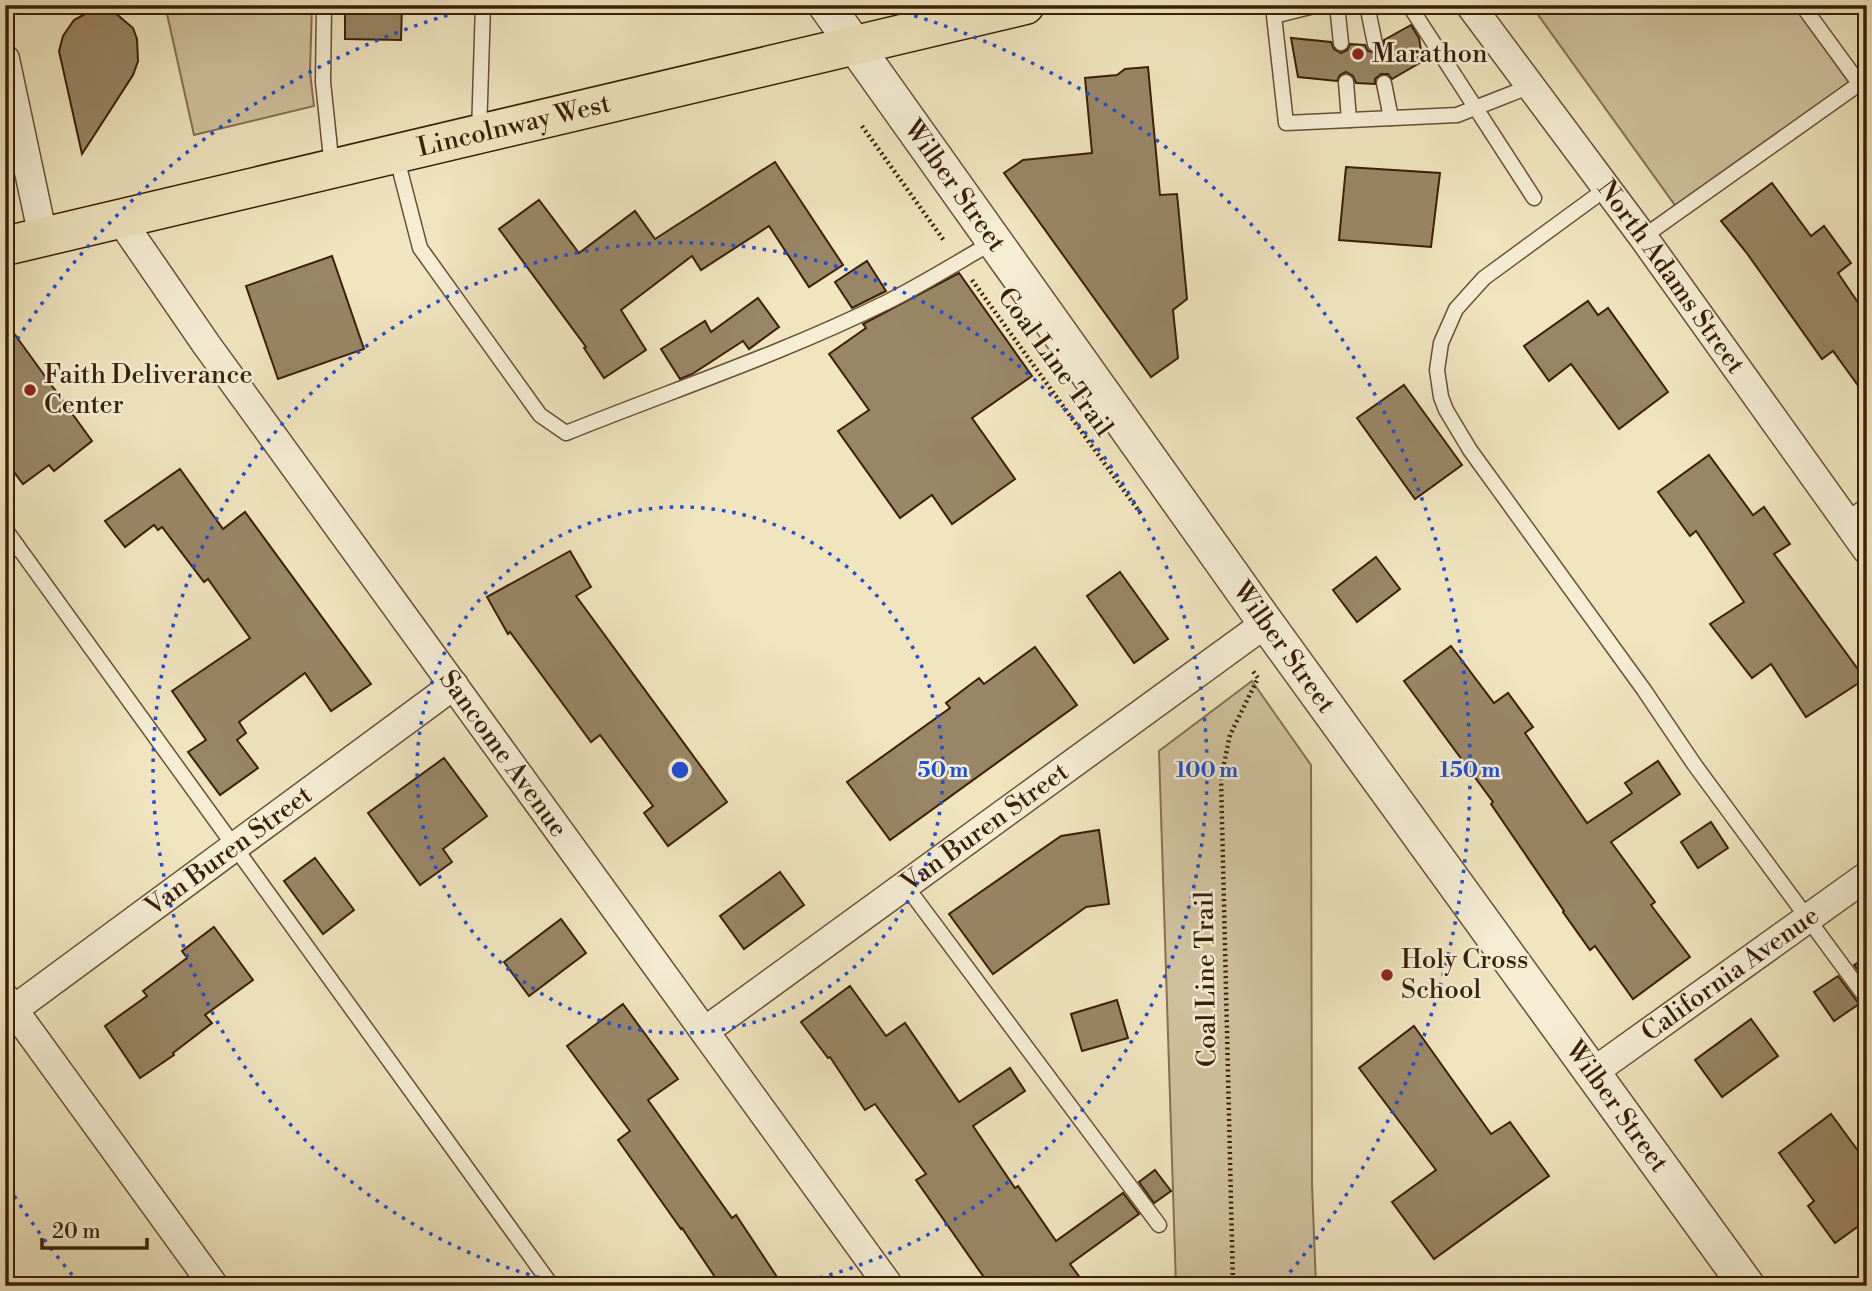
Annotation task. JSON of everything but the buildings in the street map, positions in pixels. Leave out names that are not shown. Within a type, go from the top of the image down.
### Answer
[{"type":"main road","name":"Lincolnway West","points":[[5,246],[1025,5]]},
{"type":"street","name":"Wilber Street","points":[[826,5],[1266,623],[1746,1286]]},
{"type":"street","name":"North Adams Street","points":[[1470,5],[1643,237],[1856,512],[1867,550]]},
{"type":"street","points":[[5,59],[43,237]]},
{"type":"street","name":"Sancome Avenue","points":[[120,219],[206,344],[889,1286]]},
{"type":"street","name":"Van Buren Street","points":[[705,1031],[1266,623]]},
{"type":"street","name":"Van Buren Street","points":[[8,1008],[234,848],[454,685]]},
{"type":"street","name":"California Avenue","points":[[1592,1073],[1867,876]]},
{"type":"street","points":[[8,1008],[214,1286]]},
{"type":"lane","points":[[324,5],[323,82],[332,169]]},
{"type":"lane","points":[[479,134],[484,5]]},
{"type":"lane","points":[[1318,5],[1274,16],[1286,122],[1457,114],[1531,86]]},
{"type":"lane","points":[[1337,5],[1341,43]]},
{"type":"lane","points":[[1367,5],[1375,44]]},
{"type":"lane","points":[[1409,5],[1534,198]]},
{"type":"lane","points":[[1643,237],[1863,89],[1802,5]]},
{"type":"lane","points":[[1346,82],[1349,120]]},
{"type":"lane","points":[[1384,83],[1391,118]]},
{"type":"lane","points":[[396,154],[420,248],[540,415],[566,433],[775,352],[889,302],[994,241]]},
{"type":"lane","points":[[1607,188],[1484,278],[1463,299],[1441,343],[1437,370],[1441,397],[1446,410],[1486,472],[1644,690],[1694,764],[1867,999]]},
{"type":"lane","points":[[5,529],[11,551],[234,848],[552,1286]]},
{"type":"lane","points":[[905,886],[1159,1225]]},
{"type":"path","name":"Coal Line Trail","points":[[862,126],[1145,520]]},
{"type":"path","name":"Coal Line Trail","points":[[1233,1286],[1221,778],[1230,735],[1258,678]]},
{"type":"shaded area","points":[[165,5],[312,5],[310,72],[314,106],[194,135]]},
{"type":"shaded area","points":[[1531,5],[1793,5],[1850,84],[1677,208]]},
{"type":"shaded area","points":[[1252,681],[1311,765],[1312,1184],[1316,1286],[1176,1286],[1159,751]]},
{"type":"place","name":"Marathon","points":[[1358,54]]},
{"type":"place","name":"Faith Deliverance Center","points":[[30,390]]},
{"type":"place","name":"Holy Cross School","points":[[1387,975]]}]
